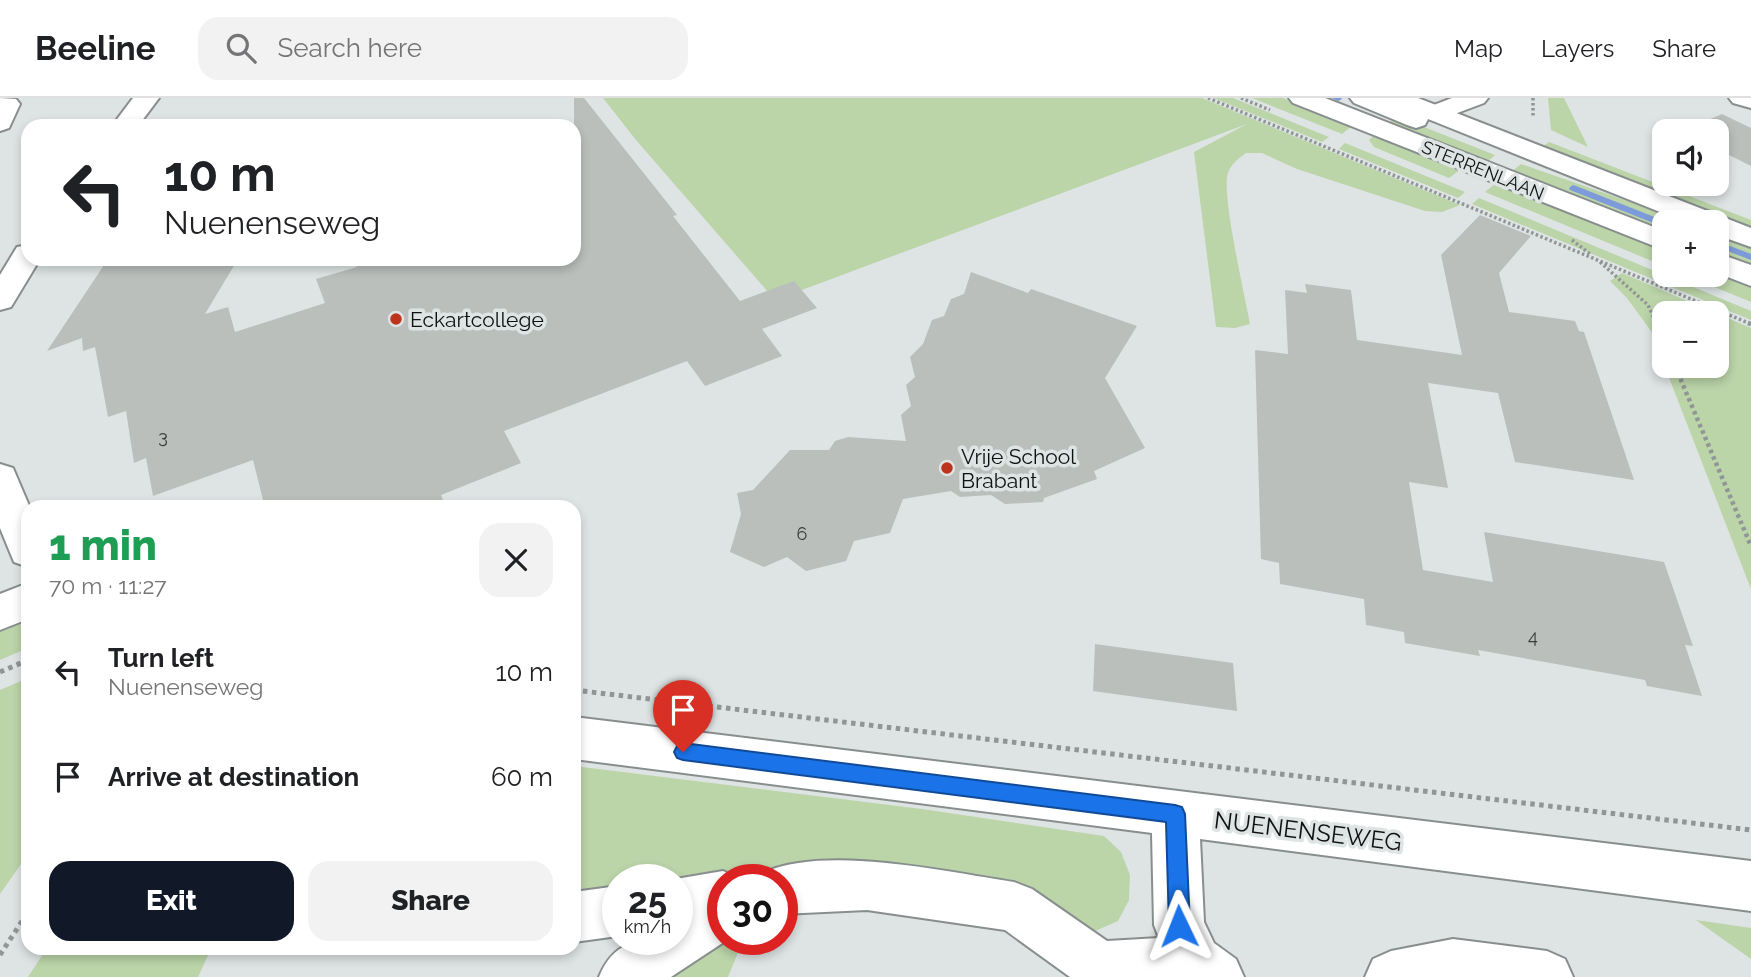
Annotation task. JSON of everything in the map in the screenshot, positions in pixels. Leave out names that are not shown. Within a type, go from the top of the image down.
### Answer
[{"type":"street","points":[[130,119],[146,98]]},
{"type":"street","name":"STERRENLAAN","points":[[1303,98],[1652,236]]},
{"type":"street","name":"STERRENLAAN","points":[[1363,98],[1505,155],[1650,200]]},
{"type":"street","name":"STERRENLAAN","points":[[1395,98],[1487,132],[1677,210]]},
{"type":"street","points":[[1435,113],[1475,98]]},
{"type":"street","points":[[1487,132],[1487,115],[1493,98]]},
{"type":"street","points":[[1742,98],[1751,100]]},
{"type":"street","points":[[1729,230],[1751,238]]},
{"type":"street","points":[[0,300],[16,262]]},
{"type":"street","points":[[1729,267],[1751,276]]},
{"type":"street","points":[[0,478],[21,533]]},
{"type":"street","points":[[0,613],[21,603]]},
{"type":"street","name":"NUENENSEWEG","points":[[581,739],[1751,886]]},
{"type":"street","points":[[1175,814],[1179,926],[1207,969]]},
{"type":"street","points":[[798,888],[867,885],[1014,907],[1100,967],[1207,969]]},
{"type":"street","points":[[581,916],[602,913]]},
{"type":"street","points":[[625,977],[707,923]]},
{"type":"street","points":[[1391,977],[1453,965],[1547,977]]},
{"type":"path","points":[[1208,98],[1751,324]]},
{"type":"path","points":[[1533,98],[1533,120]]},
{"type":"path","points":[[1563,233],[1648,305],[1652,314]]},
{"type":"path","points":[[1680,378],[1751,546]]},
{"type":"path","points":[[0,672],[21,663]]},
{"type":"path","points":[[581,691],[1751,830]]},
{"type":"path","points":[[0,955],[21,923]]},
{"type":"green space","points":[[603,98],[1202,98],[1460,205],[1442,212],[1425,211],[1297,169],[1262,153],[1246,153],[1231,167],[1227,184],[1231,222],[1250,324],[1235,328],[1216,327],[1194,152],[1247,124],[775,300],[636,140]]},
{"type":"green space","points":[[1214,98],[1233,98],[1329,137],[1322,142]]},
{"type":"green space","points":[[1252,98],[1283,98],[1352,126],[1342,134]]},
{"type":"green space","points":[[1548,98],[1564,98],[1588,147],[1551,130]]},
{"type":"green space","points":[[1396,116],[1495,155],[1487,162],[1388,124]]},
{"type":"green space","points":[[1374,135],[1461,169],[1449,178],[1374,147],[1369,140]]},
{"type":"green space","points":[[1549,142],[1652,182],[1652,191],[1541,148]]},
{"type":"green space","points":[[1345,143],[1465,192],[1458,198],[1339,149]]},
{"type":"green space","points":[[1521,164],[1653,210],[1652,227],[1511,172]]},
{"type":"green space","points":[[1496,183],[1652,246],[1652,261],[1485,192]]},
{"type":"green space","points":[[1665,196],[1689,196],[1725,210],[1702,210]]},
{"type":"green space","points":[[1479,198],[1652,270],[1652,279],[1472,204]]},
{"type":"green space","points":[[1729,212],[1751,220],[1751,229],[1729,221]]},
{"type":"green space","points":[[1729,238],[1751,247],[1751,267],[1729,258]]},
{"type":"green space","points":[[1622,273],[1688,301],[1652,301],[1652,334],[1627,298],[1610,281]]},
{"type":"green space","points":[[1729,277],[1751,286],[1751,302],[1714,287],[1729,287]]},
{"type":"green space","points":[[1672,287],[1693,287],[1727,301],[1705,301]]},
{"type":"green space","points":[[1729,302],[1751,311],[1751,320],[1729,311]]},
{"type":"green space","points":[[1729,319],[1751,328],[1751,589],[1670,378],[1729,378]]},
{"type":"green space","points":[[21,622],[21,651],[0,660],[0,631]]},
{"type":"green space","points":[[21,681],[21,864],[0,894],[0,690]]},
{"type":"green space","points":[[581,767],[922,809],[1104,836],[1121,852],[1130,875],[1129,900],[1118,921],[1093,932],[851,867],[798,871],[798,864],[707,864],[707,878],[693,879],[693,864],[602,864],[602,891],[581,893]]},
{"type":"green space","points":[[1696,920],[1751,928],[1751,959]]},
{"type":"green space","points":[[707,946],[707,955],[737,955],[728,977],[660,977],[683,956],[693,955],[693,952]]},
{"type":"green space","points":[[42,955],[208,955],[198,977],[28,977]]},
{"type":"building","points":[[574,98],[584,98],[677,215],[673,216],[740,301],[794,281],[817,308],[762,329],[782,356],[705,386],[687,361],[504,431],[521,463],[441,495],[443,500],[263,500],[253,460],[153,496],[146,458],[134,463],[126,411],[108,417],[95,347],[83,351],[82,338],[47,351],[103,266],[234,266],[205,314],[228,307],[235,332],[325,303],[316,279],[356,266],[581,266],[581,119],[574,119]]},
{"type":"building","points":[[1722,114],[1751,128],[1751,166],[1729,155],[1729,119],[1711,119]]},
{"type":"building","points":[[1480,215],[1531,236],[1499,273],[1509,312],[1575,321],[1579,331],[1584,332],[1634,480],[1515,462],[1498,393],[1428,383],[1448,488],[1409,482],[1423,570],[1493,582],[1484,532],[1664,562],[1693,646],[1685,645],[1702,696],[1647,686],[1645,680],[1478,650],[1480,656],[1405,643],[1404,632],[1366,625],[1364,599],[1280,584],[1279,563],[1261,559],[1255,350],[1288,354],[1285,290],[1307,293],[1305,284],[1351,290],[1357,340],[1462,355],[1441,255]]},
{"type":"building","points":[[971,272],[1028,293],[1031,289],[1137,326],[1105,378],[1145,448],[1094,471],[1097,479],[1044,498],[1043,502],[1005,504],[991,495],[960,497],[951,491],[903,499],[890,533],[854,541],[846,561],[806,571],[787,557],[764,567],[730,552],[741,514],[737,493],[753,490],[790,450],[829,450],[835,441],[848,437],[906,441],[901,415],[911,406],[906,385],[915,377],[910,357],[923,344],[932,320],[944,316],[951,299],[964,294]]},
{"type":"building","points":[[1095,644],[1233,663],[1237,711],[1093,691]]},
{"type":"waterway","points":[[1573,188],[1652,219]]},
{"type":"waterway","points":[[1729,249],[1751,257]]},
{"type":"place","name":"Eckartcollege","points":[[396,319]]},
{"type":"place","name":"Vrije School Brabant","points":[[947,468]]},
{"type":"route","points":[[683,752],[1175,814],[1179,926]]}]
